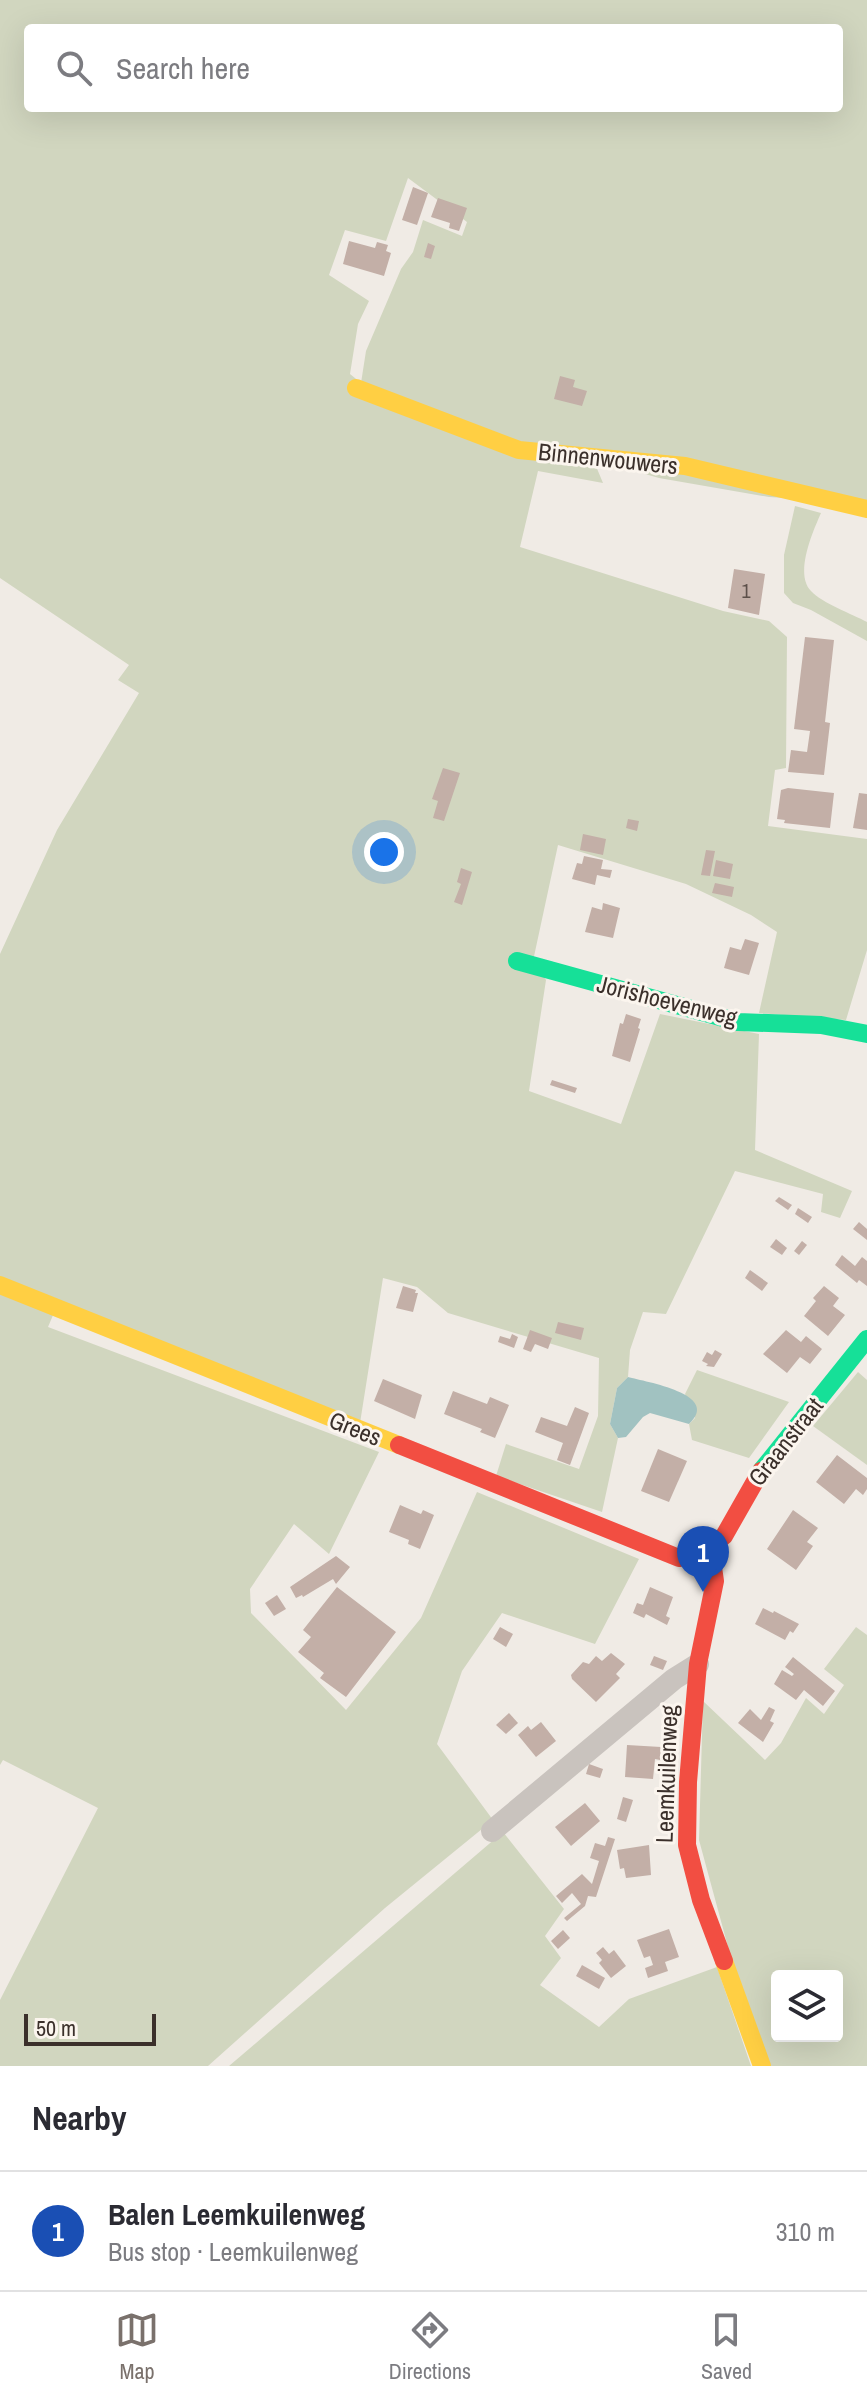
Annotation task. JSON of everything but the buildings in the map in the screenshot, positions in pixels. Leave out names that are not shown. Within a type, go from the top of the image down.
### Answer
[{"type":"street","name":"Binnenwouwers","points":[[356,388],[519,450],[685,466],[867,509]]},
{"type":"street","name":"Jorishoevenweg","points":[[517,961],[738,1022],[821,1025],[867,1034]]},
{"type":"street","name":"Grees","points":[[0,1285],[669,1556],[690,1556],[710,1547]]},
{"type":"street","name":"Graanstraat","points":[[710,1547],[724,1536],[762,1469],[867,1339]]},
{"type":"street","name":"Leemkuilenweg","points":[[710,1547],[715,1581],[698,1664],[688,1782],[687,1845],[701,1900],[762,2066]]},
{"type":"street","name":"Leemkuilenweg","points":[[492,1831],[674,1679],[698,1664]]},
{"type":"green space","points":[[0,0],[867,0],[867,503],[769,497],[659,478],[593,459],[603,483],[538,471],[520,547],[723,611],[769,621],[787,637],[786,768],[775,770],[768,826],[867,839],[867,950],[846,1020],[759,1013],[777,932],[751,915],[686,884],[558,845],[533,961],[546,980],[529,1091],[621,1124],[660,1014],[759,1034],[755,1150],[852,1191],[840,1218],[821,1212],[823,1194],[735,1171],[666,1314],[643,1312],[630,1350],[628,1377],[617,1388],[610,1424],[618,1438],[602,1512],[496,1476],[506,1444],[579,1469],[598,1416],[599,1358],[448,1313],[417,1287],[383,1278],[360,1423],[59,1301],[48,1327],[379,1452],[329,1554],[294,1524],[250,1589],[251,1613],[346,1710],[421,1618],[477,1492],[639,1559],[595,1644],[502,1613],[462,1671],[437,1744],[493,1820],[385,1908],[208,2066],[0,2066],[0,2000],[98,1808],[3,1760],[0,1765],[0,954],[57,830],[139,693],[118,680],[129,665],[0,578]],"holes":[[[408,178],[467,222],[462,236],[423,220],[413,252],[401,269],[366,351],[361,383],[350,374],[358,324],[369,301],[329,275],[345,230],[386,241]]]},
{"type":"green space","points":[[795,506],[821,513],[807,552],[806,584],[822,600],[867,622],[867,641],[793,603],[784,593],[784,555]]},
{"type":"green space","points":[[697,1370],[789,1402],[749,1458],[692,1440],[689,1424],[695,1418],[685,1394]]},
{"type":"green space","points":[[858,1372],[867,1380],[867,1465],[813,1426]]},
{"type":"green space","points":[[856,1627],[867,1635],[867,2066],[770,2066],[734,1969],[699,1840],[703,1701],[765,1760],[781,1743],[806,1698],[824,1714],[844,1685],[824,1669]]},
{"type":"green space","points":[[503,1832],[564,1909],[545,1936],[561,1958],[540,1985],[599,2027],[629,1999],[717,1967],[751,2066],[229,2066]]},
{"type":"water","points":[[628,1377],[678,1391],[696,1405],[697,1414],[689,1424],[650,1413],[626,1437],[618,1438],[610,1424],[617,1388]]},
{"type":"traffic: fast","points":[[517,961],[738,1022],[821,1025],[867,1034]]},
{"type":"traffic: fast","points":[[761,1471],[867,1339]]},
{"type":"traffic: slow","points":[[356,388],[519,450],[685,466],[867,509]]},
{"type":"traffic: slow","points":[[0,1285],[399,1445]]},
{"type":"traffic: slow","points":[[724,1961],[762,2066]]},
{"type":"traffic: jam","points":[[399,1445],[679,1558],[710,1547],[724,1536],[761,1471]]},
{"type":"traffic: jam","points":[[710,1547],[715,1581],[698,1664],[688,1782],[687,1845],[701,1900],[724,1961]]},
{"type":"place","name":"Balen Leemkuilenweg","points":[[703,1592]]}]
